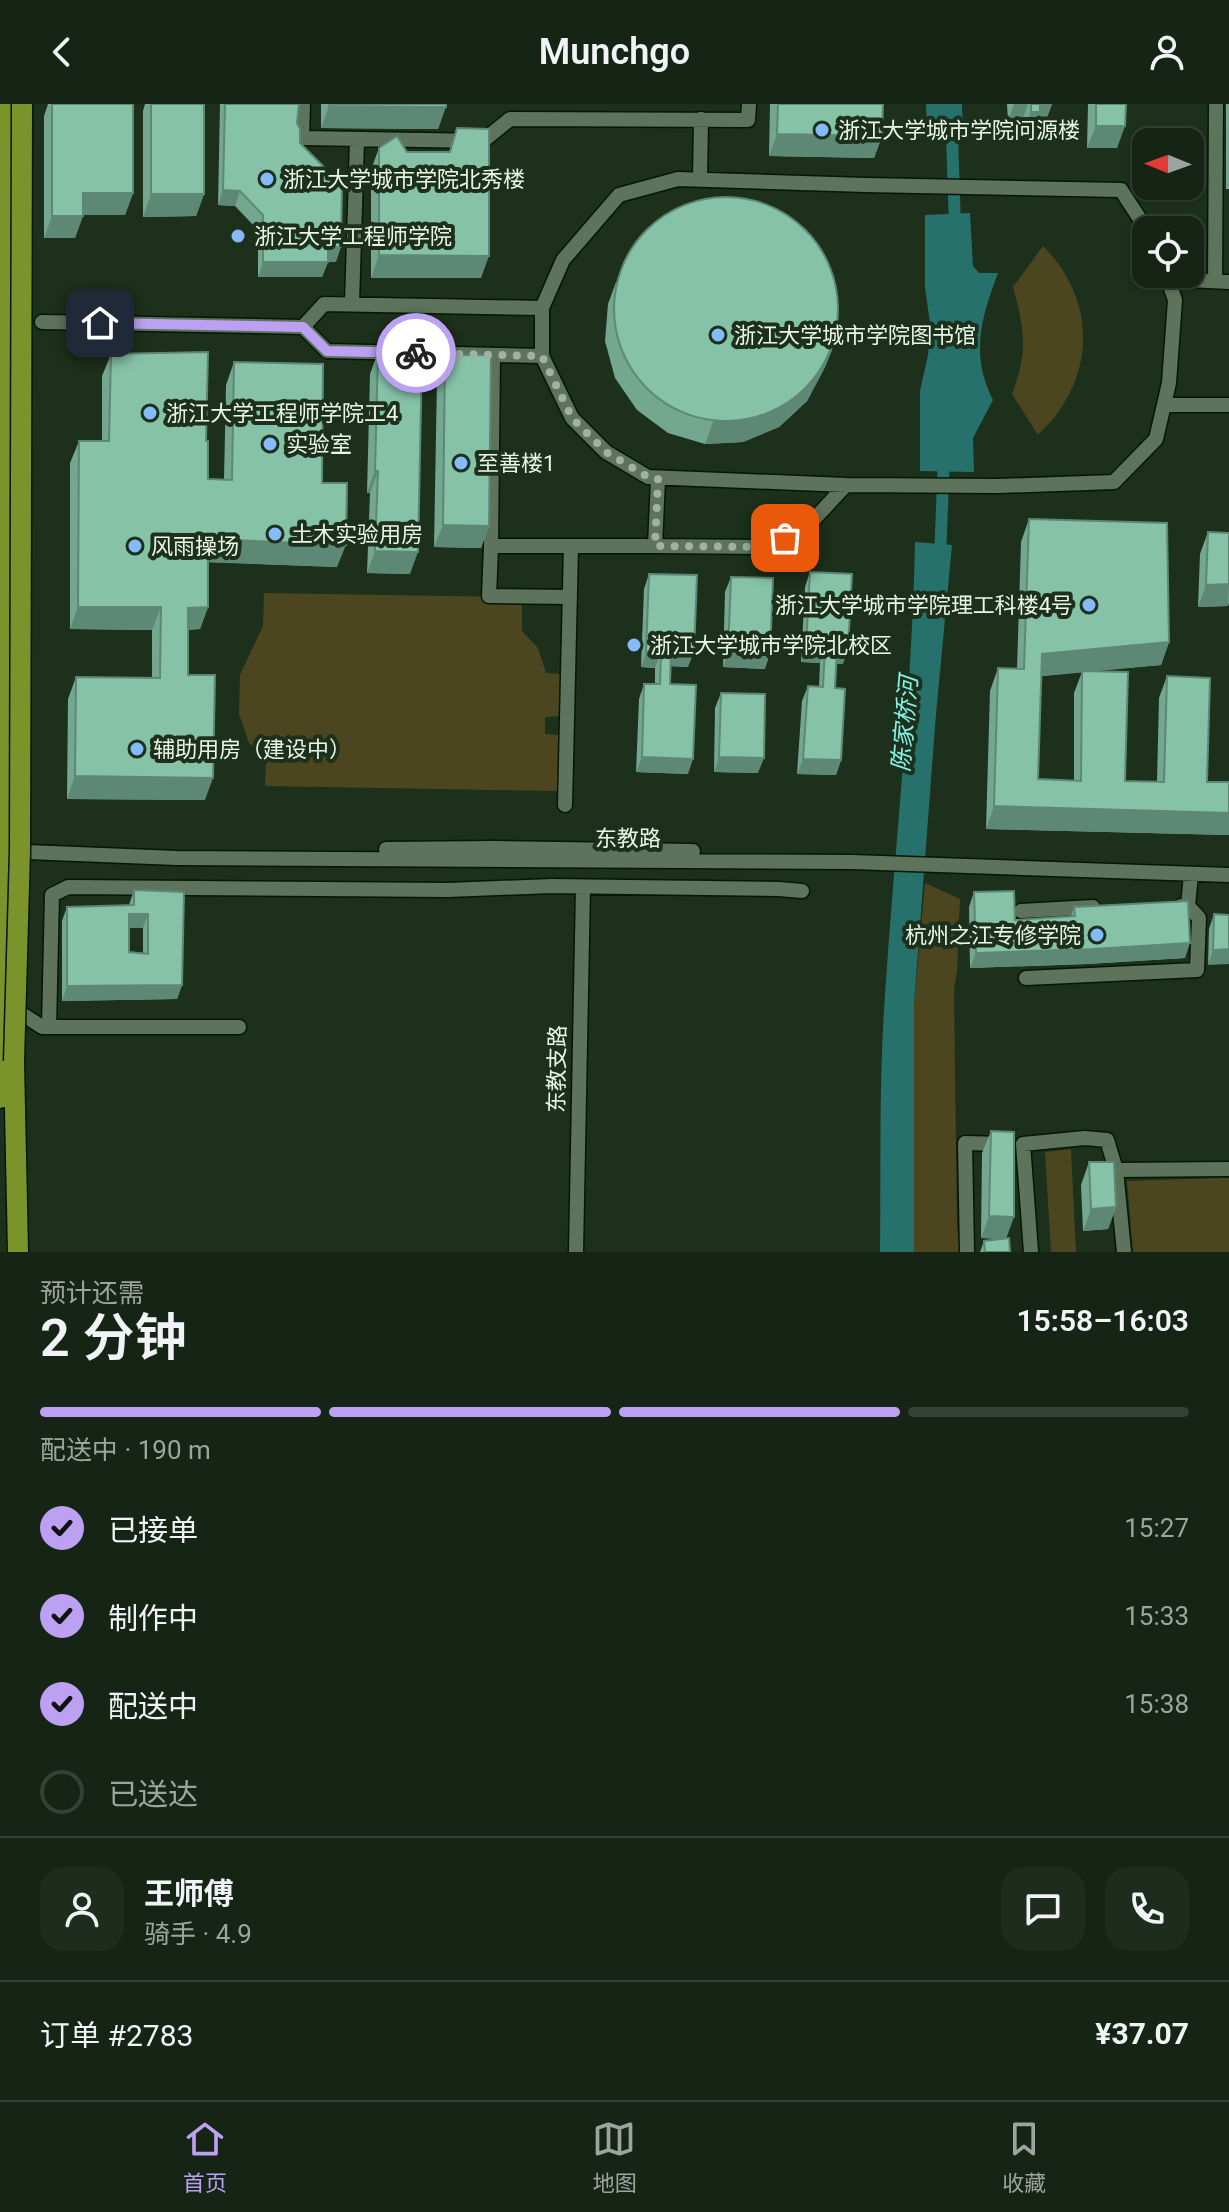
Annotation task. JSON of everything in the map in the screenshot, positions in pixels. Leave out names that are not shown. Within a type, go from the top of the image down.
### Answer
[{"type":"highway","points":[[3,104],[5,271],[17,487],[30,531]]},
{"type":"highway","points":[[18,1252],[14,1061],[20,851],[22,104]]},
{"type":"highway","points":[[0,1098],[9,357]]},
{"type":"highway","points":[[5,838],[30,597]]},
{"type":"street","points":[[303,104],[302,138],[483,141],[510,119],[748,120],[749,104]]},
{"type":"street","points":[[1216,104],[1222,282]]},
{"type":"street","points":[[700,180],[701,119]]},
{"type":"street","points":[[352,304],[357,140]]},
{"type":"street","points":[[1138,216],[1121,190],[678,179],[619,195],[563,260],[542,308],[542,356],[572,418],[598,446],[648,477],[846,485],[998,486],[1114,482],[1156,439],[1169,383],[1175,300],[1171,288]]},
{"type":"street","points":[[303,327],[324,304],[542,308]]},
{"type":"street","points":[[42,322],[303,327],[327,351],[542,356]]},
{"type":"street","points":[[493,355],[489,596],[570,597]]},
{"type":"street","points":[[1164,405],[1229,405]]},
{"type":"street","points":[[655,546],[658,479]]},
{"type":"street","points":[[491,546],[766,547],[804,530],[846,485]]},
{"type":"street","points":[[565,805],[571,546]]},
{"type":"street","name":"东教路","points":[[27,848],[177,858],[852,858],[1229,867]]},
{"type":"street","name":"东教路","points":[[969,862],[1229,875]]},
{"type":"street","points":[[1188,906],[1191,874]]},
{"type":"street","points":[[49,1027],[52,895],[68,887],[448,890],[583,887],[802,891]]},
{"type":"street","name":"东教支路","points":[[576,1252],[583,887]]},
{"type":"street","points":[[1021,911],[1116,906]]},
{"type":"street","points":[[1026,978],[1197,970],[1207,918],[1188,906],[1159,906]]},
{"type":"street","points":[[22,1014],[42,1027],[239,1027]]},
{"type":"street","points":[[967,1252],[965,1143],[1023,1144],[1085,1138],[1107,1140],[1116,1170],[1124,1252]]},
{"type":"street","points":[[1023,1144],[1031,1252]]},
{"type":"street","points":[[1116,1170],[1229,1169]]},
{"type":"shaded area","points":[[1043,246],[1058,264],[1078,304],[1083,347],[1071,390],[1057,414],[1038,435],[1012,394],[1023,353],[1020,316],[1013,287]]},
{"type":"shaded area","points":[[264,593],[512,597],[522,605],[522,631],[538,648],[546,673],[563,674],[562,716],[545,717],[545,734],[559,735],[558,791],[265,786],[266,758],[249,743],[239,714],[240,675],[263,626]]},
{"type":"shaded area","points":[[925,883],[960,899],[954,989],[957,1226],[960,1252],[914,1252],[914,1004]]},
{"type":"shaded area","points":[[1071,1149],[1076,1252],[1051,1252],[1045,1152]]},
{"type":"shaded area","points":[[1229,1178],[1229,1252],[1133,1252],[1127,1181]]},
{"type":"water","points":[[926,104],[962,104],[963,132],[927,133]]},
{"type":"water","points":[[970,213],[973,266],[979,273],[998,273],[980,336],[982,367],[993,400],[973,438],[974,472],[920,471],[920,391],[928,355],[930,323],[925,288],[925,215]]},
{"type":"water","points":[[915,542],[952,545],[914,1004],[914,1252],[880,1252],[882,1039],[907,717]]},
{"type":"building","points":[[52,104],[133,104],[133,193],[83,193],[83,216],[52,216]]},
{"type":"building","points":[[151,104],[204,104],[204,194],[151,194]]},
{"type":"building","name":"浙江大学城市学院北秀楼","points":[[225,104],[299,104],[297,123],[300,143],[342,185],[341,247],[328,247],[328,262],[263,262],[263,215],[240,191],[223,190]]},
{"type":"building","points":[[446,104],[446,107],[329,106]]},
{"type":"building","points":[[778,104],[883,104],[882,136],[777,134]]},
{"type":"building","points":[[1031,104],[1040,104],[1040,112],[1031,112]]},
{"type":"building","points":[[1096,104],[1126,104],[1125,126],[1096,126]]},
{"type":"building","points":[[457,128],[489,129],[489,256],[379,255],[379,148],[397,136],[407,152],[450,152]]},
{"type":"building","name":"浙江大学城市学院图书馆","points":[[726,197],[769,205],[806,229],[830,266],[838,309],[830,352],[806,389],[769,413],[726,421],[683,413],[646,389],[622,352],[614,309],[622,266],[646,229],[683,205]]},
{"type":"building","points":[[208,352],[208,479],[232,480],[234,362],[323,364],[322,483],[347,483],[346,545],[208,539],[208,607],[188,608],[188,675],[215,675],[213,778],[75,776],[76,677],[160,678],[161,607],[78,607],[79,441],[109,441],[111,354]]},
{"type":"building","points":[[378,352],[422,353],[418,552],[375,551]]},
{"type":"building","name":"至善楼1","points":[[445,355],[491,355],[489,526],[443,525]]},
{"type":"building","points":[[1029,519],[1167,523],[1169,642],[1042,654],[1038,779],[1081,781],[1082,671],[1128,672],[1125,781],[1164,782],[1167,676],[1210,678],[1207,782],[1229,782],[1229,813],[994,806],[998,668],[1024,669]]},
{"type":"building","points":[[1208,532],[1229,533],[1229,584],[1206,585]]},
{"type":"building","points":[[810,572],[852,574],[848,649],[837,649],[835,688],[845,689],[841,760],[803,759],[808,686],[823,687],[825,648],[806,647]]},
{"type":"building","points":[[649,574],[697,575],[694,652],[671,651],[670,684],[696,685],[693,759],[642,757],[644,684],[660,684],[661,653],[646,652]]},
{"type":"building","points":[[731,577],[773,578],[770,654],[728,652]]},
{"type":"building","points":[[721,693],[765,694],[764,758],[719,757]]},
{"type":"building","points":[[134,890],[184,892],[182,985],[67,986],[67,907],[134,905]],"holes":[[[129,914],[148,914],[148,954],[129,952]]]},
{"type":"building","points":[[1014,891],[1015,920],[1075,916],[1074,907],[1188,901],[1190,943],[976,953],[974,892]]},
{"type":"building","points":[[1214,914],[1229,915],[1229,949],[1213,950]]},
{"type":"building","points":[[991,1131],[1014,1132],[1014,1217],[989,1216]]},
{"type":"building","points":[[1089,1162],[1114,1162],[1116,1207],[1091,1209]]},
{"type":"building","points":[[1009,1238],[1010,1252],[985,1252],[984,1241]]},
{"type":"waterway","name":"陈家桥河","points":[[951,104],[955,227]]},
{"type":"waterway","name":"陈家桥河","points":[[940,558],[944,457]]},
{"type":"way so far","points":[[416,353],[542,356],[572,418],[598,446],[648,477],[658,479],[655,546],[766,547],[785,538]]},
{"type":"place","name":"浙江大学城市学院问源楼","points":[[822,130]]},
{"type":"place","name":"浙江大学城市学院北秀楼","points":[[267,179]]},
{"type":"place","name":"浙江大学工程师学院","points":[[238,236]]},
{"type":"place","name":"浙江大学城市学院图书馆","points":[[718,335]]},
{"type":"place","name":"浙江大学工程师学院工4","points":[[150,413]]},
{"type":"place","name":"实验室","points":[[270,444]]},
{"type":"place","name":"至善楼1","points":[[461,463]]},
{"type":"place","name":"土木实验用房","points":[[275,534]]},
{"type":"place","name":"风雨操场","points":[[135,546]]},
{"type":"place","name":"浙江大学城市学院理工科楼4号","points":[[1089,605]]},
{"type":"place","name":"浙江大学城市学院北校区","points":[[634,645]]},
{"type":"place","name":"辅助用房（建设中）","points":[[137,749]]},
{"type":"place","name":"杭州之江专修学院","points":[[1097,935]]},
{"type":"route","points":[[100,323],[303,327],[327,351],[416,353]]}]
